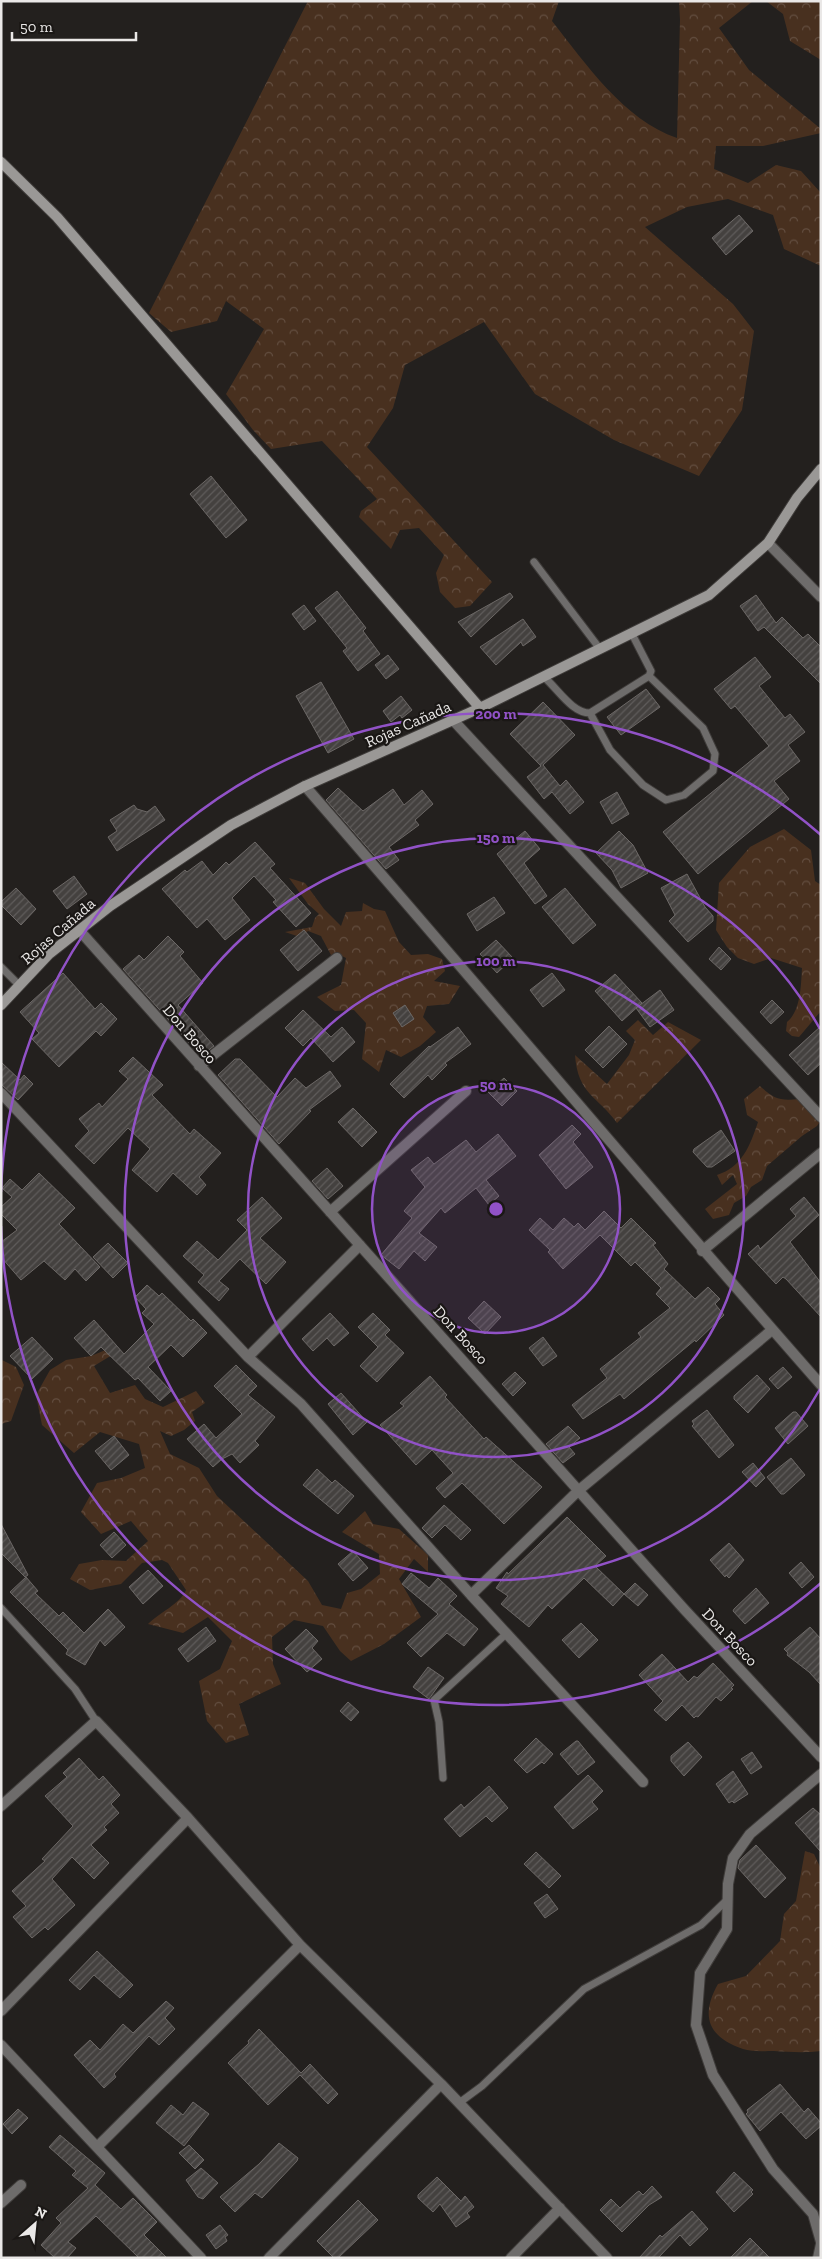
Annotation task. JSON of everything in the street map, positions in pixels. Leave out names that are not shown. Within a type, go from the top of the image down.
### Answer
[{"type":"main road","points":[[1,162],[57,218],[480,708]]},
{"type":"main road","name":"Rojas Cañada","points":[[1,1005],[49,954],[110,906],[231,825],[305,786],[544,678],[709,595],[768,543],[797,498],[821,469]]},
{"type":"street","points":[[768,543],[821,597]]},
{"type":"street","points":[[453,720],[821,1117]]},
{"type":"street","points":[[305,786],[481,989],[702,1251],[821,1386]]},
{"type":"street","name":"Don Bosco","points":[[80,931],[684,1609],[821,1757]]},
{"type":"street","points":[[199,1066],[337,958]]},
{"type":"street","points":[[330,1212],[466,1091]]},
{"type":"street","points":[[1,1092],[248,1357],[301,1404],[506,1634],[642,1782]]},
{"type":"street","points":[[702,1251],[821,1153]]},
{"type":"street","points":[[248,1357],[360,1245]]},
{"type":"street","points":[[471,1595],[579,1490],[772,1330]]},
{"type":"street","points":[[1,1806],[96,1721],[188,1818],[300,1945],[441,2084],[606,2258]]},
{"type":"street","points":[[818,2258],[821,2243],[813,2214],[773,2169],[712,2075],[696,2025],[700,1973],[727,1929],[728,1899],[733,1858],[750,1834],[821,1774]]},
{"type":"street","points":[[1,2011],[188,1818]]},
{"type":"street","points":[[97,2147],[300,1945]]},
{"type":"street","points":[[1,2045],[201,2258]]},
{"type":"street","points":[[270,2258],[441,2084]]},
{"type":"street","points":[[1,2203],[21,2185]]},
{"type":"street","points":[[511,2258],[560,2208]]},
{"type":"lane","points":[[534,562],[600,649]]},
{"type":"lane","points":[[544,678],[557,688],[576,710],[590,712],[649,676],[651,671],[632,634]]},
{"type":"lane","points":[[590,712],[610,750],[642,786],[666,800],[684,795],[713,771],[715,754],[703,728],[649,676]]},
{"type":"lane","points":[[1,967],[18,985]]},
{"type":"lane","points":[[1,1608],[75,1689],[96,1721]]},
{"type":"lane","points":[[443,1778],[439,1722],[434,1700],[506,1634]]},
{"type":"lane","points":[[459,2103],[482,2086],[584,1989],[701,1925],[728,1899]]},
{"type":"green space","points":[[308,1],[559,1],[552,21],[607,89],[640,118],[658,130],[677,138],[679,1],[753,1],[719,28],[749,70],[821,129],[821,133],[763,146],[716,146],[714,169],[748,183],[776,165],[801,171],[821,193],[821,266],[784,249],[773,215],[728,199],[687,207],[645,227],[733,304],[754,331],[742,410],[699,476],[614,440],[535,394],[484,322],[405,365],[393,408],[367,447],[492,582],[470,606],[455,608],[440,592],[436,573],[444,555],[419,528],[400,530],[391,549],[359,517],[361,511],[377,499],[322,441],[271,449],[253,430],[226,394],[264,329],[226,301],[217,321],[171,332],[149,313]]},
{"type":"green space","points":[[766,1],[821,1],[821,60],[790,41],[783,14]]},
{"type":"green space","points":[[784,829],[811,850],[815,881],[821,885],[821,1011],[799,1037],[792,1036],[786,1031],[787,1022],[792,1017],[798,1004],[802,968],[771,958],[754,964],[738,958],[727,947],[716,930],[719,883],[750,847]]},
{"type":"green space","points":[[289,878],[305,883],[324,909],[341,926],[346,912],[362,911],[363,903],[374,909],[385,911],[399,942],[411,955],[428,954],[442,959],[445,971],[434,981],[460,986],[449,1004],[427,1006],[423,1017],[436,1032],[420,1046],[401,1057],[386,1050],[379,1072],[362,1059],[366,1023],[354,1010],[335,1011],[317,997],[341,985],[346,958],[336,953],[332,957],[321,936],[308,931],[300,937],[285,932],[312,927],[315,918],[319,914],[308,904]]},
{"type":"green space","points":[[638,1020],[653,1035],[668,1022],[701,1040],[617,1123],[584,1087],[580,1079],[575,1055],[607,1084],[629,1055],[635,1040],[626,1031]]},
{"type":"green space","points":[[760,1086],[778,1098],[787,1100],[800,1099],[821,1120],[817,1126],[802,1136],[767,1166],[762,1180],[751,1187],[746,1196],[734,1203],[729,1215],[713,1219],[705,1209],[737,1184],[733,1175],[722,1185],[717,1175],[733,1167],[739,1161],[752,1139],[758,1122],[747,1115],[744,1099]]},
{"type":"green space","points":[[108,1349],[112,1355],[94,1366],[110,1393],[135,1385],[145,1399],[163,1407],[196,1391],[205,1403],[192,1412],[195,1421],[184,1430],[171,1436],[160,1431],[170,1454],[199,1468],[217,1496],[308,1581],[322,1605],[341,1609],[347,1593],[361,1589],[380,1574],[379,1554],[342,1532],[365,1511],[373,1524],[399,1529],[428,1555],[428,1572],[414,1559],[399,1579],[421,1617],[384,1644],[351,1661],[340,1651],[323,1626],[294,1620],[272,1637],[273,1664],[281,1684],[239,1704],[249,1735],[226,1743],[207,1721],[199,1681],[220,1669],[232,1641],[208,1617],[183,1633],[148,1624],[179,1600],[186,1590],[168,1563],[162,1560],[142,1563],[121,1584],[90,1590],[70,1579],[79,1564],[102,1560],[126,1561],[148,1541],[131,1521],[101,1534],[81,1512],[97,1483],[121,1478],[145,1468],[139,1444],[100,1432],[74,1453],[42,1425],[36,1395],[50,1370],[66,1360],[91,1356]]},
{"type":"green space","points":[[2,1360],[16,1367],[24,1385],[11,1421],[1,1424]]},
{"type":"green space","points":[[805,1851],[814,1854],[821,1869],[821,2051],[750,2051],[743,2049],[731,2044],[715,2032],[709,2015],[712,1995],[718,1984],[746,1976],[780,1941],[784,1914],[796,1901]]},
{"type":"building","points":[[739,215],[753,231],[726,255],[712,238]]},
{"type":"building","points":[[211,476],[247,520],[226,538],[190,494]]},
{"type":"building","points":[[337,591],[366,628],[363,631],[380,654],[358,671],[343,651],[347,648],[315,608]]},
{"type":"building","points":[[510,593],[513,597],[471,637],[458,622]]},
{"type":"building","points":[[756,595],[776,623],[782,617],[803,638],[808,634],[821,647],[821,684],[764,627],[758,631],[740,606]]},
{"type":"building","points":[[304,605],[316,621],[304,630],[292,614]]},
{"type":"building","points":[[523,619],[536,637],[523,646],[521,642],[496,665],[480,647]]},
{"type":"building","points":[[388,655],[399,669],[386,679],[375,665]]},
{"type":"building","points":[[755,657],[771,677],[759,686],[785,718],[790,714],[805,732],[788,745],[800,761],[774,781],[789,799],[698,874],[663,832],[769,746],[735,706],[731,709],[714,689]]},
{"type":"building","points":[[321,682],[354,739],[328,753],[296,696]]},
{"type":"building","points":[[646,689],[660,707],[621,735],[607,717]]},
{"type":"building","points":[[401,696],[412,710],[402,718],[400,715],[391,722],[383,711]]},
{"type":"building","points":[[543,702],[575,735],[543,765],[560,786],[566,780],[584,802],[570,814],[552,792],[544,799],[527,777],[541,766],[510,734]]},
{"type":"building","points":[[338,788],[363,811],[393,789],[404,805],[422,790],[433,804],[415,820],[419,825],[389,847],[399,860],[386,869],[326,800]]},
{"type":"building","points":[[617,792],[629,814],[612,824],[600,802]]},
{"type":"building","points":[[134,805],[137,809],[147,812],[155,806],[165,820],[117,851],[108,837],[117,831],[110,820]]},
{"type":"building","points":[[525,831],[540,849],[524,863],[547,896],[535,904],[497,854]]},
{"type":"building","points":[[619,831],[633,845],[648,873],[621,888],[612,870],[596,853]]},
{"type":"building","points":[[255,842],[275,864],[270,868],[311,913],[296,927],[273,902],[276,900],[254,876],[232,898],[250,920],[225,940],[207,919],[197,928],[162,889],[185,870],[187,872],[202,861],[213,875],[226,862],[229,865]]},
{"type":"building","points":[[687,874],[705,907],[713,916],[713,921],[688,942],[669,921],[675,915],[661,888]]},
{"type":"building","points":[[74,876],[87,894],[67,909],[53,891]]},
{"type":"building","points":[[16,888],[36,909],[21,925],[1,905],[1,902]]},
{"type":"building","points":[[565,888],[596,925],[573,944],[542,907]]},
{"type":"building","points":[[494,897],[505,913],[477,931],[467,914]]},
{"type":"building","points":[[304,930],[322,951],[298,971],[280,950]]},
{"type":"building","points":[[168,936],[184,952],[180,956],[203,983],[178,1005],[214,1046],[201,1056],[123,969],[139,955],[144,960]]},
{"type":"building","points":[[496,940],[513,958],[497,973],[480,954]]},
{"type":"building","points":[[719,947],[731,959],[721,970],[709,959]]},
{"type":"building","points":[[63,973],[95,1009],[101,1003],[117,1019],[101,1036],[96,1031],[59,1067],[32,1039],[39,1033],[20,1012]]},
{"type":"building","points":[[552,973],[565,990],[543,1007],[530,990]]},
{"type":"building","points":[[615,974],[642,1003],[622,1021],[595,991]]},
{"type":"building","points":[[660,990],[674,1010],[650,1027],[636,1008]]},
{"type":"building","points":[[772,1000],[784,1012],[771,1024],[760,1012]]},
{"type":"building","points":[[405,1005],[414,1019],[402,1027],[393,1013]]},
{"type":"building","points":[[303,1010],[331,1037],[342,1027],[355,1042],[333,1062],[311,1038],[303,1046],[285,1028]]},
{"type":"building","points":[[609,1026],[627,1044],[603,1068],[585,1050]]},
{"type":"building","points":[[821,1026],[821,1063],[808,1075],[789,1055]]},
{"type":"building","points":[[458,1027],[471,1044],[445,1063],[447,1065],[432,1080],[428,1075],[404,1098],[390,1084],[429,1046]]},
{"type":"building","points":[[133,1057],[163,1085],[152,1095],[190,1134],[194,1129],[221,1153],[199,1177],[206,1185],[197,1195],[173,1173],[157,1192],[132,1170],[150,1149],[128,1128],[94,1164],[75,1146],[89,1131],[79,1119],[99,1103],[102,1107],[128,1079],[119,1071]]},
{"type":"building","points":[[235,1059],[240,1059],[277,1097],[295,1078],[306,1088],[330,1071],[341,1086],[309,1110],[311,1111],[279,1144],[218,1075]]},
{"type":"building","points":[[1,1062],[20,1080],[24,1075],[33,1084],[18,1100],[1,1084]]},
{"type":"building","points":[[504,1078],[517,1091],[502,1106],[488,1092]]},
{"type":"building","points":[[353,1108],[377,1132],[362,1147],[338,1122]]},
{"type":"building","points":[[572,1125],[581,1134],[573,1142],[593,1167],[566,1189],[539,1155]]},
{"type":"building","points":[[721,1130],[735,1151],[712,1167],[707,1167],[693,1152],[694,1149]]},
{"type":"building","points":[[498,1134],[516,1156],[486,1180],[499,1196],[489,1205],[476,1188],[445,1213],[441,1208],[419,1233],[437,1247],[425,1261],[414,1251],[399,1269],[381,1255],[412,1218],[404,1211],[425,1187],[411,1170],[428,1157],[434,1164],[466,1140],[476,1152]]},
{"type":"building","points":[[327,1168],[343,1186],[328,1199],[312,1181]]},
{"type":"building","points":[[39,1173],[75,1208],[59,1224],[100,1267],[86,1281],[75,1269],[65,1280],[44,1261],[21,1280],[1,1257],[1,1242],[17,1230],[1,1214],[1,1207],[12,1197],[2,1188],[10,1179],[22,1190]]},
{"type":"building","points":[[262,1197],[282,1218],[260,1238],[286,1262],[266,1284],[240,1259],[219,1281],[229,1289],[219,1301],[198,1282],[204,1275],[183,1256],[197,1241],[218,1260],[247,1230],[237,1220]]},
{"type":"building","points":[[804,1197],[819,1215],[790,1242],[821,1283],[821,1317],[786,1279],[783,1277],[776,1284],[748,1254],[758,1245],[760,1249],[796,1216],[790,1209]]},
{"type":"building","points":[[604,1211],[621,1228],[631,1218],[656,1243],[653,1245],[668,1264],[664,1269],[695,1299],[708,1287],[720,1299],[715,1304],[724,1315],[696,1342],[695,1340],[624,1399],[620,1394],[583,1419],[572,1405],[607,1378],[600,1369],[641,1337],[638,1333],[670,1308],[656,1294],[661,1288],[635,1262],[631,1266],[600,1235],[563,1269],[548,1252],[550,1250],[529,1230],[540,1218],[553,1230],[564,1218],[574,1227],[578,1223],[585,1230]]},
{"type":"building","points":[[108,1243],[128,1263],[113,1278],[93,1257]]},
{"type":"building","points":[[147,1285],[159,1296],[162,1293],[191,1321],[193,1319],[207,1333],[183,1357],[171,1345],[148,1367],[171,1391],[160,1401],[138,1378],[135,1380],[101,1347],[91,1356],[74,1338],[94,1320],[124,1354],[154,1324],[142,1313],[146,1309],[135,1297]]},
{"type":"building","points":[[484,1301],[501,1317],[485,1334],[468,1318]]},
{"type":"building","points":[[330,1313],[349,1333],[334,1346],[327,1338],[313,1351],[302,1339]]},
{"type":"building","points":[[373,1313],[390,1330],[385,1335],[404,1353],[377,1382],[360,1366],[378,1347],[358,1327]]},
{"type":"building","points":[[32,1337],[53,1359],[32,1379],[10,1356]]},
{"type":"building","points":[[543,1337],[557,1356],[543,1366],[529,1348]]},
{"type":"building","points":[[236,1365],[257,1386],[248,1395],[275,1417],[255,1441],[259,1445],[240,1463],[232,1454],[222,1459],[213,1467],[187,1439],[204,1424],[216,1438],[242,1414],[214,1386]]},
{"type":"building","points":[[783,1367],[792,1377],[778,1389],[769,1379]]},
{"type":"building","points":[[515,1372],[526,1383],[513,1396],[502,1384]]},
{"type":"building","points":[[757,1375],[770,1389],[748,1413],[734,1399],[734,1396]]},
{"type":"building","points":[[430,1376],[447,1395],[445,1397],[484,1439],[486,1437],[542,1487],[504,1524],[462,1483],[445,1498],[436,1488],[453,1473],[432,1450],[416,1465],[380,1425],[404,1406],[400,1403]]},
{"type":"building","points":[[341,1393],[367,1422],[353,1435],[328,1404]]},
{"type":"building","points":[[707,1410],[734,1445],[719,1458],[692,1426],[694,1424],[692,1421]]},
{"type":"building","points":[[793,1412],[796,1412],[808,1426],[788,1444],[775,1428]]},
{"type":"building","points":[[568,1426],[580,1438],[569,1447],[575,1454],[563,1463],[546,1444]]},
{"type":"building","points":[[114,1436],[129,1455],[111,1470],[95,1451]]},
{"type":"building","points":[[791,1458],[805,1475],[784,1494],[781,1494],[767,1477]]},
{"type":"building","points":[[753,1463],[765,1478],[756,1487],[742,1472]]},
{"type":"building","points":[[317,1469],[332,1483],[335,1480],[354,1496],[338,1514],[303,1485]]},
{"type":"building","points":[[444,1505],[471,1530],[461,1540],[445,1525],[432,1538],[422,1528]]},
{"type":"building","points":[[567,1517],[606,1556],[595,1566],[624,1594],[613,1606],[584,1578],[552,1609],[548,1605],[529,1627],[501,1604],[508,1596],[496,1588],[507,1572],[508,1574]]},
{"type":"building","points":[[1,1524],[28,1575],[25,1577],[1,1553]]},
{"type":"building","points":[[114,1532],[126,1545],[112,1558],[100,1545]]},
{"type":"building","points":[[729,1543],[744,1560],[729,1578],[726,1575],[725,1577],[710,1560]]},
{"type":"building","points":[[353,1551],[368,1568],[353,1581],[338,1564]]},
{"type":"building","points":[[801,1562],[814,1577],[802,1588],[789,1573]]},
{"type":"building","points":[[148,1570],[163,1586],[143,1604],[129,1587]]},
{"type":"building","points":[[411,1573],[429,1588],[438,1578],[457,1596],[449,1604],[478,1629],[464,1646],[447,1633],[421,1657],[407,1643],[438,1614],[402,1584]]},
{"type":"building","points":[[26,1577],[38,1591],[35,1593],[59,1616],[63,1612],[84,1633],[108,1609],[125,1627],[105,1646],[100,1640],[85,1665],[66,1654],[68,1650],[10,1592]]},
{"type":"building","points":[[635,1583],[648,1595],[638,1606],[624,1594]]},
{"type":"building","points":[[756,1588],[769,1603],[745,1624],[733,1611]]},
{"type":"building","points":[[581,1623],[598,1640],[579,1658],[562,1640]]},
{"type":"building","points":[[206,1627],[216,1641],[188,1662],[178,1649]]},
{"type":"building","points":[[810,1627],[821,1639],[821,1685],[809,1672],[787,1655],[788,1653],[784,1649]]},
{"type":"building","points":[[306,1629],[318,1641],[312,1648],[322,1659],[307,1672],[285,1649]]},
{"type":"building","points":[[662,1654],[688,1682],[694,1676],[697,1678],[713,1663],[734,1685],[731,1688],[733,1689],[721,1701],[716,1697],[698,1717],[694,1718],[682,1705],[666,1721],[654,1710],[663,1701],[639,1675]]},
{"type":"building","points":[[428,1667],[444,1678],[429,1699],[413,1687]]},
{"type":"building","points":[[348,1702],[359,1712],[351,1721],[340,1711]]},
{"type":"building","points":[[536,1738],[553,1754],[544,1764],[542,1762],[527,1773],[514,1760]]},
{"type":"building","points":[[576,1741],[595,1762],[578,1775],[560,1754]]},
{"type":"building","points":[[688,1742],[702,1757],[684,1776],[671,1761],[671,1756]]},
{"type":"building","points":[[752,1752],[762,1767],[751,1774],[741,1759]]},
{"type":"building","points":[[79,1758],[99,1780],[103,1776],[120,1795],[111,1804],[119,1813],[104,1827],[107,1830],[91,1845],[109,1863],[94,1879],[72,1857],[52,1879],[75,1905],[48,1930],[45,1927],[32,1938],[13,1917],[26,1906],[12,1891],[45,1861],[42,1859],[73,1826],[45,1796],[67,1777],[63,1773]]},
{"type":"building","points":[[733,1771],[748,1794],[734,1803],[732,1801],[729,1803],[716,1784]]},
{"type":"building","points":[[588,1775],[603,1791],[592,1802],[598,1809],[573,1829],[554,1807]]},
{"type":"building","points":[[489,1786],[508,1808],[492,1822],[486,1816],[460,1837],[444,1819],[461,1804],[464,1808]]},
{"type":"building","points":[[813,1808],[821,1815],[821,1852],[795,1823]]},
{"type":"building","points":[[756,1845],[786,1878],[765,1898],[738,1868],[740,1860]]},
{"type":"building","points":[[536,1852],[561,1876],[549,1888],[524,1864]]},
{"type":"building","points":[[547,1894],[558,1909],[545,1918],[534,1903]]},
{"type":"building","points":[[97,1951],[133,1985],[120,1998],[94,1975],[80,1990],[69,1980]]},
{"type":"building","points":[[166,2001],[174,2008],[165,2018],[175,2029],[159,2045],[149,2036],[114,2074],[116,2077],[104,2088],[74,2055],[90,2040],[100,2050],[123,2024],[133,2033]]},
{"type":"building","points":[[259,2029],[301,2073],[310,2064],[338,2094],[328,2104],[300,2075],[268,2105],[228,2063],[249,2043],[248,2041]]},
{"type":"building","points":[[780,2084],[804,2112],[808,2108],[821,2123],[821,2126],[806,2139],[781,2112],[760,2131],[746,2114],[747,2110]]},
{"type":"building","points":[[193,2102],[209,2114],[184,2146],[156,2123],[171,2105],[183,2115]]},
{"type":"building","points":[[18,2109],[28,2118],[12,2134],[3,2124]]},
{"type":"building","points":[[60,2135],[105,2173],[95,2185],[121,2209],[133,2198],[157,2222],[144,2235],[167,2258],[139,2258],[96,2216],[68,2242],[76,2248],[67,2258],[55,2258],[41,2245],[61,2223],[56,2218],[88,2188],[72,2175],[76,2171],[49,2147]]},
{"type":"building","points":[[279,2143],[298,2158],[297,2161],[262,2198],[255,2193],[235,2212],[220,2197],[259,2164]]},
{"type":"building","points":[[189,2145],[204,2160],[195,2169],[179,2153]]},
{"type":"building","points":[[201,2168],[218,2183],[203,2199],[198,2197],[186,2180]]},
{"type":"building","points":[[734,2172],[753,2190],[751,2192],[753,2194],[734,2212],[716,2192]]},
{"type":"building","points":[[437,2177],[461,2201],[465,2196],[474,2207],[467,2213],[470,2217],[456,2227],[440,2204],[433,2212],[418,2198],[418,2195]]},
{"type":"building","points":[[652,2186],[662,2197],[649,2205],[622,2232],[600,2210],[611,2199],[620,2208],[636,2193],[639,2191],[643,2195]]},
{"type":"building","points":[[358,2200],[378,2220],[338,2258],[334,2258],[317,2241]]},
{"type":"building","points":[[692,2211],[708,2229],[690,2246],[680,2235],[658,2258],[639,2258],[660,2235],[662,2237]]},
{"type":"building","points":[[220,2225],[228,2235],[225,2237],[227,2241],[216,2249],[206,2235]]},
{"type":"building","points":[[750,2238],[770,2258],[730,2258]]}]
